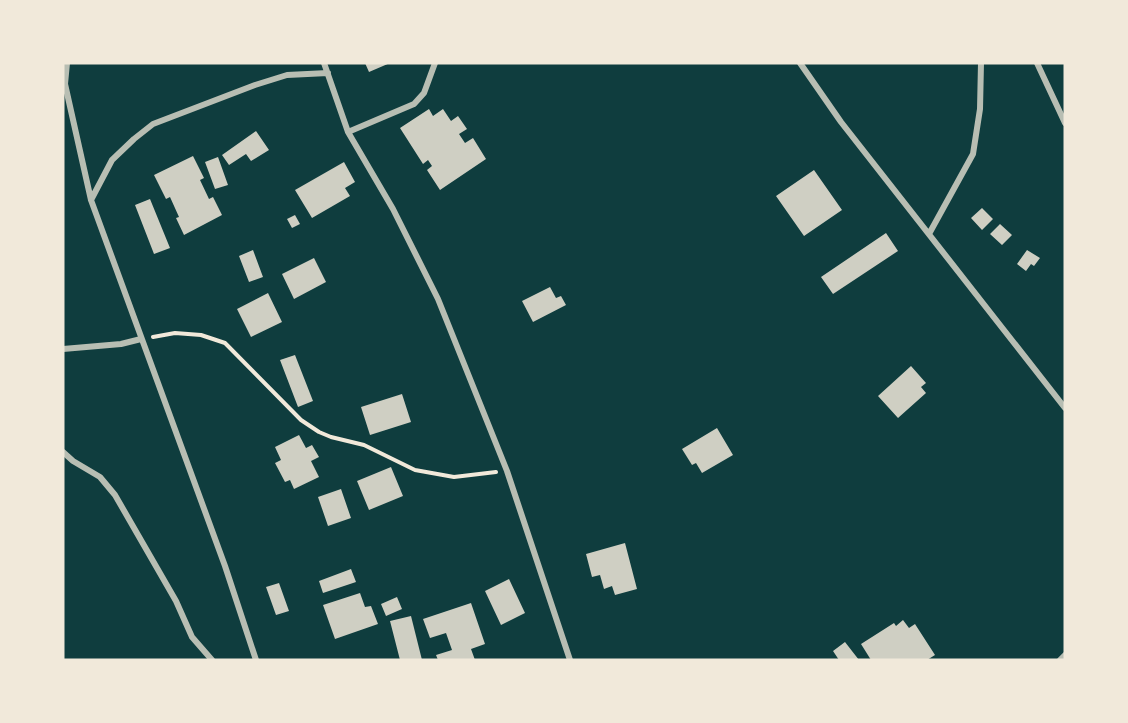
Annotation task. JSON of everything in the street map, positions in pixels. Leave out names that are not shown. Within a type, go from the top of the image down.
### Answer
[{"type":"street","points":[[67,63],[65,84],[91,200],[225,566],[256,660]]},
{"type":"street","points":[[324,63],[348,132],[393,209],[438,299],[507,471],[570,660]]},
{"type":"street","points":[[348,132],[414,104],[424,93],[435,63]]},
{"type":"street","points":[[800,63],[841,122],[1065,408]]},
{"type":"street","points":[[929,234],[973,154],[980,109],[981,63]]},
{"type":"street","points":[[1037,63],[1065,123]]},
{"type":"street","points":[[91,200],[112,160],[153,124],[287,75],[327,73]]},
{"type":"street","points":[[63,349],[121,344],[141,339]]},
{"type":"street","points":[[63,452],[78,465],[100,477],[116,495],[176,601],[192,637],[212,660]]},
{"type":"street","points":[[1060,660],[1065,655]]},
{"type":"path","points":[[141,339],[175,333],[201,334],[225,343],[301,420],[319,432],[364,445],[415,470],[454,477],[507,471]]},
{"type":"building","points":[[365,63],[390,63],[369,72]]},
{"type":"building","points":[[429,109],[433,116],[443,109],[451,121],[458,116],[467,129],[459,134],[465,143],[473,138],[486,159],[440,190],[427,170],[432,166],[428,160],[423,164],[400,128]]},
{"type":"building","points":[[256,131],[269,150],[251,161],[246,154],[229,165],[222,155]]},
{"type":"building","points":[[193,156],[204,178],[200,180],[209,199],[213,197],[222,215],[184,235],[170,197],[166,199],[154,175]]},
{"type":"building","points":[[218,157],[228,185],[215,189],[205,162]]},
{"type":"building","points":[[344,162],[355,182],[345,188],[350,196],[312,218],[295,190]]},
{"type":"building","points":[[814,170],[842,210],[804,236],[776,196]]},
{"type":"building","points":[[150,199],[170,248],[154,254],[135,205]]},
{"type":"building","points":[[982,208],[993,219],[982,230],[971,218]]},
{"type":"building","points":[[295,215],[300,224],[292,228],[287,219]]},
{"type":"building","points":[[1000,224],[1012,235],[1002,245],[990,234]]},
{"type":"building","points":[[886,233],[898,251],[833,294],[821,277]]},
{"type":"building","points":[[253,250],[263,277],[249,282],[239,256]]},
{"type":"building","points":[[1027,250],[1040,258],[1026,271],[1017,264]]},
{"type":"building","points":[[314,258],[326,282],[294,299],[282,274]]},
{"type":"building","points":[[550,287],[556,298],[561,296],[566,305],[533,322],[522,301]]},
{"type":"building","points":[[268,293],[282,322],[251,337],[237,309]]},
{"type":"building","points":[[295,355],[313,401],[298,407],[280,360]]},
{"type":"building","points":[[911,366],[926,383],[921,387],[926,393],[898,418],[878,396]]},
{"type":"building","points":[[402,394],[411,422],[370,435],[361,407]]},
{"type":"building","points":[[717,428],[733,455],[702,473],[696,463],[692,465],[682,449]]},
{"type":"building","points":[[299,435],[306,448],[312,445],[319,457],[311,461],[319,477],[294,489],[290,480],[285,482],[275,463],[281,460],[275,447]]},
{"type":"building","points":[[391,467],[403,496],[369,510],[357,481]]},
{"type":"building","points":[[341,489],[351,518],[328,526],[318,497]]},
{"type":"building","points":[[625,543],[637,589],[615,595],[612,586],[604,589],[600,575],[592,577],[586,554]]},
{"type":"building","points":[[351,569],[356,582],[323,593],[319,581]]},
{"type":"building","points":[[509,579],[525,613],[501,625],[485,591]]},
{"type":"building","points":[[279,583],[289,611],[276,615],[266,587]]},
{"type":"building","points":[[360,593],[365,607],[371,606],[378,624],[335,639],[323,605]]},
{"type":"building","points":[[397,597],[402,609],[386,616],[381,604]]},
{"type":"building","points":[[471,603],[485,644],[471,649],[475,660],[438,660],[436,655],[452,650],[446,633],[430,638],[423,619]]},
{"type":"building","points":[[411,616],[422,660],[400,660],[390,621]]},
{"type":"building","points":[[903,620],[909,628],[915,624],[935,655],[927,660],[871,660],[861,644],[894,623],[896,626]]},
{"type":"building","points":[[845,642],[859,660],[839,660],[833,651]]}]
